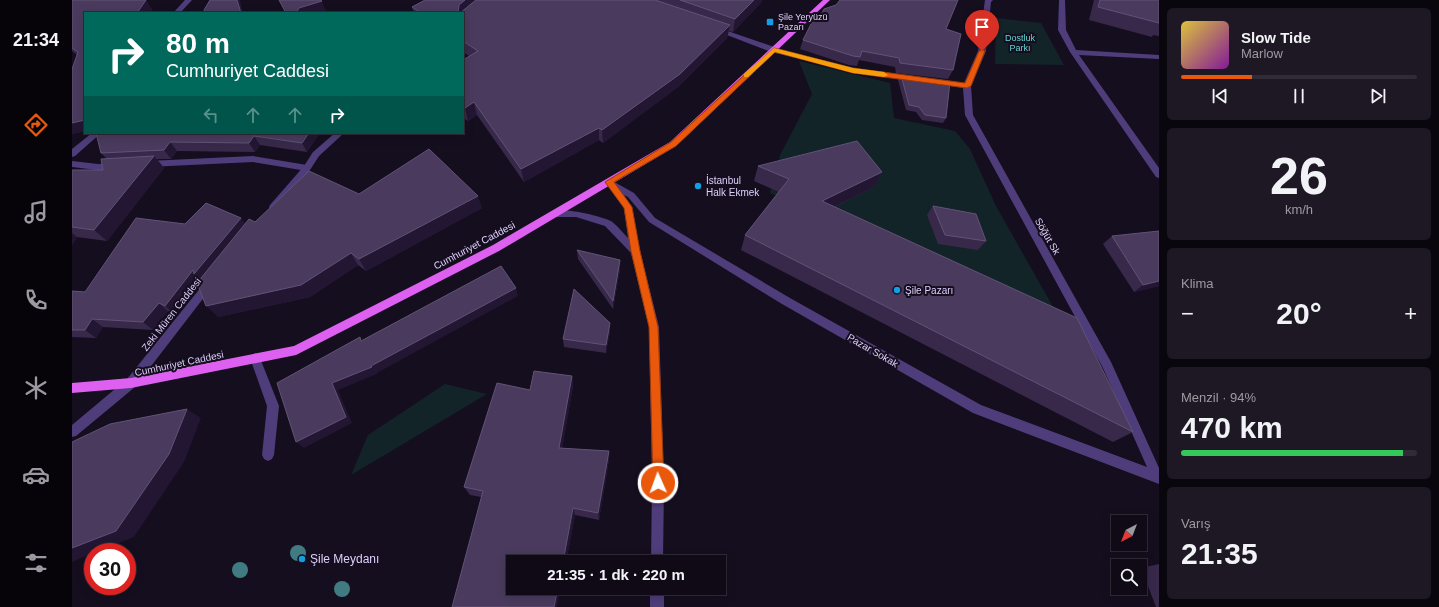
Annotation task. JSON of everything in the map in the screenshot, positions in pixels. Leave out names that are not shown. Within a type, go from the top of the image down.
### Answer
[{"type":"main road","name":"Cumhuriyet Caddesi","points":[[72,388],[131,384],[296,350],[496,248],[673,144],[826,0]]},
{"type":"street","points":[[177,12],[189,0]]},
{"type":"street","name":"Söğüt Sk","points":[[990,0],[988,1],[982,51],[967,86],[969,115],[1106,365],[1158,477]]},
{"type":"street","points":[[1060,0],[1062,30],[1074,52],[1159,175]]},
{"type":"street","points":[[707,26],[774,50],[853,70],[967,86]]},
{"type":"street","points":[[1074,52],[1159,57]]},
{"type":"street","points":[[72,154],[98,134]]},
{"type":"street","points":[[267,213],[307,168],[316,154],[339,134]]},
{"type":"street","points":[[139,164],[253,159],[307,168]]},
{"type":"street","points":[[72,164],[98,167],[124,165]]},
{"type":"street","points":[[609,182],[628,207],[635,251],[654,327],[658,483],[658,555]]},
{"type":"street","name":"Pazar Sokak","points":[[609,182],[631,195],[652,220],[786,301],[977,409],[1158,477]]},
{"type":"street","points":[[553,214],[576,214],[608,224],[635,251]]},
{"type":"street","name":"Zeki Müren Caddesi","points":[[72,432],[131,384],[214,278]]},
{"type":"street","points":[[255,358],[273,406],[268,455]]},
{"type":"street","points":[[657,595],[657,607]]},
{"type":"green space","name":"Dostluk Parkı","points":[[996,18],[1041,23],[1064,65],[995,64]]},
{"type":"green space","points":[[799,61],[890,83],[894,118],[955,131],[970,149],[996,206],[1061,321],[770,193],[780,155],[812,94]]},
{"type":"green space","points":[[445,384],[487,394],[351,475],[368,435]]},
{"type":"building","points":[[72,0],[146,0],[138,12],[84,12],[84,120],[72,123],[72,69],[78,52],[72,48]]},
{"type":"building","points":[[210,0],[237,0],[241,12],[205,12],[204,10]]},
{"type":"building","points":[[279,0],[322,1],[299,8],[297,12],[285,12]]},
{"type":"building","points":[[425,0],[465,0],[459,5],[458,12],[420,12],[412,7]]},
{"type":"building","points":[[476,0],[655,0],[730,25],[680,74],[602,130],[599,128],[521,169],[474,102],[464,108],[464,59],[478,51],[464,42],[464,12],[461,12]]},
{"type":"building","points":[[680,0],[754,0],[735,19]]},
{"type":"building","points":[[840,0],[958,0],[946,29],[961,34],[953,70],[900,63],[899,58],[862,51],[860,57],[853,56],[803,40],[814,18],[818,20],[824,9],[836,5]]},
{"type":"building","points":[[1100,0],[1159,0],[1159,23],[1098,7]]},
{"type":"building","points":[[901,75],[950,82],[946,118],[925,115],[919,107],[909,105]]},
{"type":"building","points":[[96,134],[308,134],[302,143],[254,136],[249,143],[170,142],[164,150],[101,153]]},
{"type":"building","name":"Şile Pazarı","points":[[857,141],[882,172],[822,201],[1077,318],[1133,432],[745,235],[789,179],[758,166]]},
{"type":"building","points":[[429,149],[478,196],[359,259],[351,253],[301,285],[206,306],[197,283],[249,219],[255,222],[309,171],[359,194]]},
{"type":"building","points":[[154,156],[94,230],[72,227],[72,170],[103,170],[101,159]]},
{"type":"building","points":[[206,203],[241,218],[194,274],[193,270],[165,306],[159,303],[143,322],[92,319],[85,330],[72,330],[72,291],[85,292],[136,218],[185,224]]},
{"type":"building","points":[[933,206],[976,214],[986,241],[945,235]]},
{"type":"building","points":[[1159,231],[1159,281],[1143,285],[1112,236]]},
{"type":"building","points":[[577,250],[620,260],[613,301]]},
{"type":"building","points":[[501,266],[516,288],[371,366],[372,367],[332,383],[346,417],[296,442],[277,383],[360,337],[361,341]]},
{"type":"building","points":[[574,289],[610,323],[606,345],[563,339]]},
{"type":"building","points":[[534,371],[572,376],[559,448],[609,451],[598,513],[573,508],[564,555],[506,555],[506,595],[557,595],[554,607],[452,607],[483,491],[464,487],[497,383],[530,390]]},
{"type":"building","points":[[187,409],[169,454],[116,531],[72,548],[72,442],[110,424]]},
{"type":"slow traffic","points":[[746,76],[774,50],[853,70],[884,75]]},
{"type":"place","name":"Şile Yeryüzü Pazarı","points":[[770,22]]},
{"type":"place","name":"İstanbul Halk Ekmek","points":[[698,186]]},
{"type":"place","name":"Şile Pazarı","points":[[897,290]]},
{"type":"place","name":"Şile Meydanı","points":[[302,559]]},
{"type":"route","points":[[658,483],[654,327],[635,251],[628,207],[609,182],[673,144],[774,50],[853,70],[967,86],[982,51]]}]
